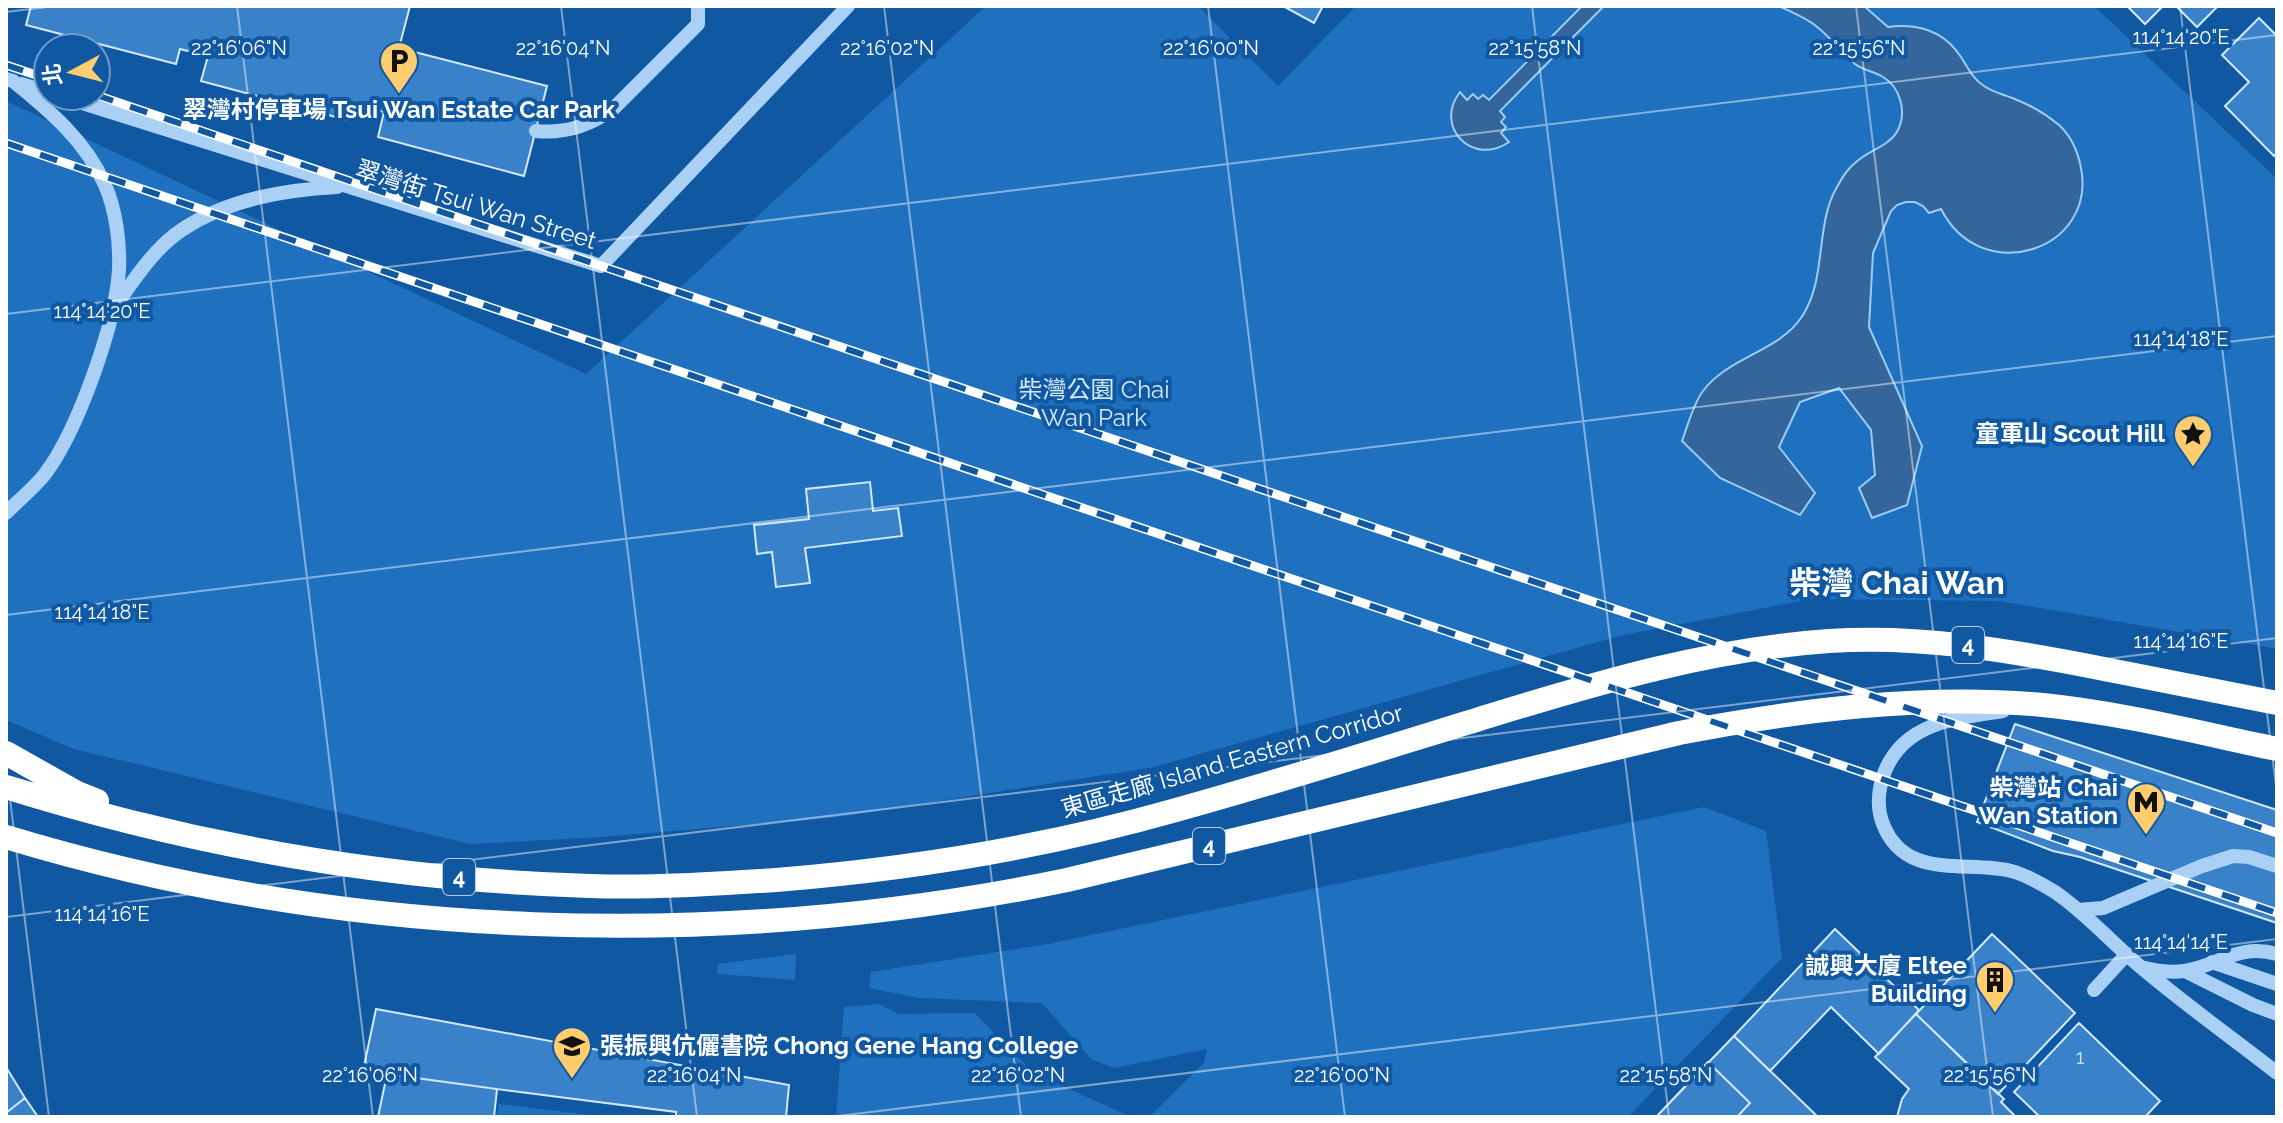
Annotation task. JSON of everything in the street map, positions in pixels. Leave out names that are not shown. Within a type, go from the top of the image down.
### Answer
[{"type":"highway","name":"東區走廊 Island Eastern Corridor","points":[[6,787],[169,831],[251,849],[372,869],[591,887],[672,886],[878,869],[1052,840],[1170,812],[1656,668],[1716,655],[1829,641],[1879,640],[1974,646],[2277,703]]},
{"type":"highway","name":"4","points":[[6,837],[99,863],[253,895],[459,920],[638,925],[842,915],[953,901],[1067,880],[1664,736],[1740,721],[1847,707],[1961,701],[2043,705],[2134,719],[2277,749]]},
{"type":"highway","points":[[6,753],[77,793],[169,831]]},
{"type":"street","points":[[536,131],[569,131],[599,119],[613,109],[698,24],[698,6]]},
{"type":"street","name":"翠灣街 Tsui Wan Street","points":[[112,311],[144,266],[181,230],[220,209],[301,189],[347,186],[601,266],[848,6]]},
{"type":"street","points":[[9,80],[32,87]]},
{"type":"street","points":[[6,513],[45,474],[74,422],[100,356],[119,269],[116,227],[105,185],[83,146],[50,112],[9,80]]},
{"type":"street","points":[[111,112],[347,186]]},
{"type":"street","points":[[2043,705],[1939,723],[1906,740],[1894,753],[1880,782],[1879,814],[1885,829],[1894,843],[1918,861],[1937,866],[2013,871],[2042,884],[2078,910],[2141,967],[2277,1073]]},
{"type":"street","points":[[2078,910],[2103,908],[2233,856],[2249,857],[2277,866]]},
{"type":"street","points":[[2141,967],[2164,972],[2185,971],[2244,951],[2277,954]]},
{"type":"street","points":[[2094,990],[2127,954]]},
{"type":"street","points":[[2212,962],[2277,984]]},
{"type":"street","points":[[2185,971],[2277,1014]]},
{"type":"green space","name":"柴灣公園 Chai Wan Park","points":[[986,6],[1198,6],[1278,86],[1356,6],[2094,6],[2277,179],[2277,649],[2000,601],[1811,599],[1619,636],[1154,767],[839,817],[602,837],[470,844],[74,749],[6,720],[6,101],[586,374]]},
{"type":"green space","points":[[1704,807],[1766,831],[1782,958],[1628,1117],[1149,1117],[1204,1063],[1207,1049],[1114,1068],[1091,1059],[1042,1003],[919,998],[869,988],[871,972],[1048,944]]},
{"type":"green space","points":[[796,954],[795,980],[717,974],[718,964]]},
{"type":"green space","points":[[879,1004],[899,1014],[974,1013],[1034,1073],[1131,1117],[836,1117],[844,1007]]},
{"type":"green space","points":[[499,1104],[607,1117],[497,1117]]},
{"type":"shaded area","points":[[1582,6],[1604,6],[1500,111],[1505,117],[1501,122],[1506,127],[1501,133],[1509,142],[1482,150],[1461,140],[1451,118],[1460,92],[1467,100],[1473,94],[1478,99],[1483,95],[1489,100]]},
{"type":"shaded area","points":[[1779,6],[1864,6],[1888,27],[1910,26],[1938,35],[1954,48],[1980,83],[2034,108],[2059,125],[2073,145],[2081,168],[2081,197],[2072,221],[2054,238],[2032,249],[2007,253],[1982,248],[1959,233],[1941,209],[1929,213],[1915,202],[1906,202],[1891,211],[1873,253],[1869,327],[1922,446],[1907,505],[1872,518],[1859,488],[1875,475],[1871,430],[1839,388],[1800,402],[1779,447],[1815,493],[1800,515],[1720,478],[1682,441],[1696,402],[1714,379],[1781,338],[1803,315],[1815,284],[1826,217],[1837,187],[1852,165],[1894,136],[1901,123],[1902,108],[1898,93],[1889,81],[1855,64],[1816,26]]},
{"type":"building","name":"翠灣村停車場 Tsui Wan Estate Car Park","points":[[31,6],[410,6],[399,48],[547,86],[524,176],[378,137],[384,112],[351,104],[347,120],[201,81],[208,56],[180,49],[176,64],[112,47],[112,32],[53,32],[26,25]]},
{"type":"building","points":[[1283,6],[1323,6],[1314,23]]},
{"type":"building","points":[[2127,6],[2163,6],[2145,24]]},
{"type":"building","points":[[2176,6],[2218,6],[2197,27]]},
{"type":"building","points":[[2259,18],[2277,36],[2277,153],[2274,156],[2225,106],[2249,82],[2222,55]]},
{"type":"building","points":[[870,482],[873,511],[898,508],[902,536],[805,548],[810,583],[776,587],[772,552],[757,554],[754,525],[809,519],[806,489]]},
{"type":"building","name":"柴灣站 Chai Wan Station","points":[[2015,724],[2277,810],[2277,923],[2080,857],[2053,851],[1977,822]]},
{"type":"building","points":[[1835,929],[1919,1010],[1879,1054],[1831,1007],[1770,1071],[1734,1036]]},
{"type":"building","name":"誠興大廈 Eltee Building","points":[[1992,934],[2075,1013],[1998,1094],[1916,1014]]},
{"type":"building","points":[[376,1009],[789,1085],[786,1117],[676,1117],[676,1112],[497,1089],[494,1117],[378,1117],[387,1074],[363,1071]]},
{"type":"building","points":[[1916,1014],[2004,1099],[2001,1102],[2016,1117],[1897,1117],[1902,1099],[1909,1089],[1875,1057]]},
{"type":"building","points":[[2079,1023],[2160,1101],[2145,1117],[2040,1117],[2014,1092]]},
{"type":"building","points":[[1734,1036],[1818,1117],[1656,1117]]},
{"type":"building","points":[[1708,1062],[1750,1103],[1737,1117],[1656,1117]]},
{"type":"building","points":[[6,1067],[25,1098],[38,1117],[6,1117]]},
{"type":"building","points":[[387,1074],[497,1089],[494,1117],[378,1117]]},
{"type":"building","points":[[25,1098],[38,1117],[6,1117],[6,1113]]},
{"type":"railway","points":[[6,65],[32,74]]},
{"type":"railway","points":[[112,100],[2277,833]]},
{"type":"railway","points":[[6,143],[2277,913]]},
{"type":"place","name":"翠灣村停車場 Tsui Wan Estate Car Park","points":[[399,95]]},
{"type":"place","name":"童軍山 Scout Hill","points":[[2193,468]]},
{"type":"place","name":"柴灣站 Chai Wan Station","points":[[2146,836]]},
{"type":"place","name":"誠興大廈 Eltee Building","points":[[1995,1014]]},
{"type":"place","name":"張振興伉儷書院 Chong Gene Hang College","points":[[572,1080]]},
{"type":"district","name":"柴灣 Chai Wan","points":[[1897,583]]}]
